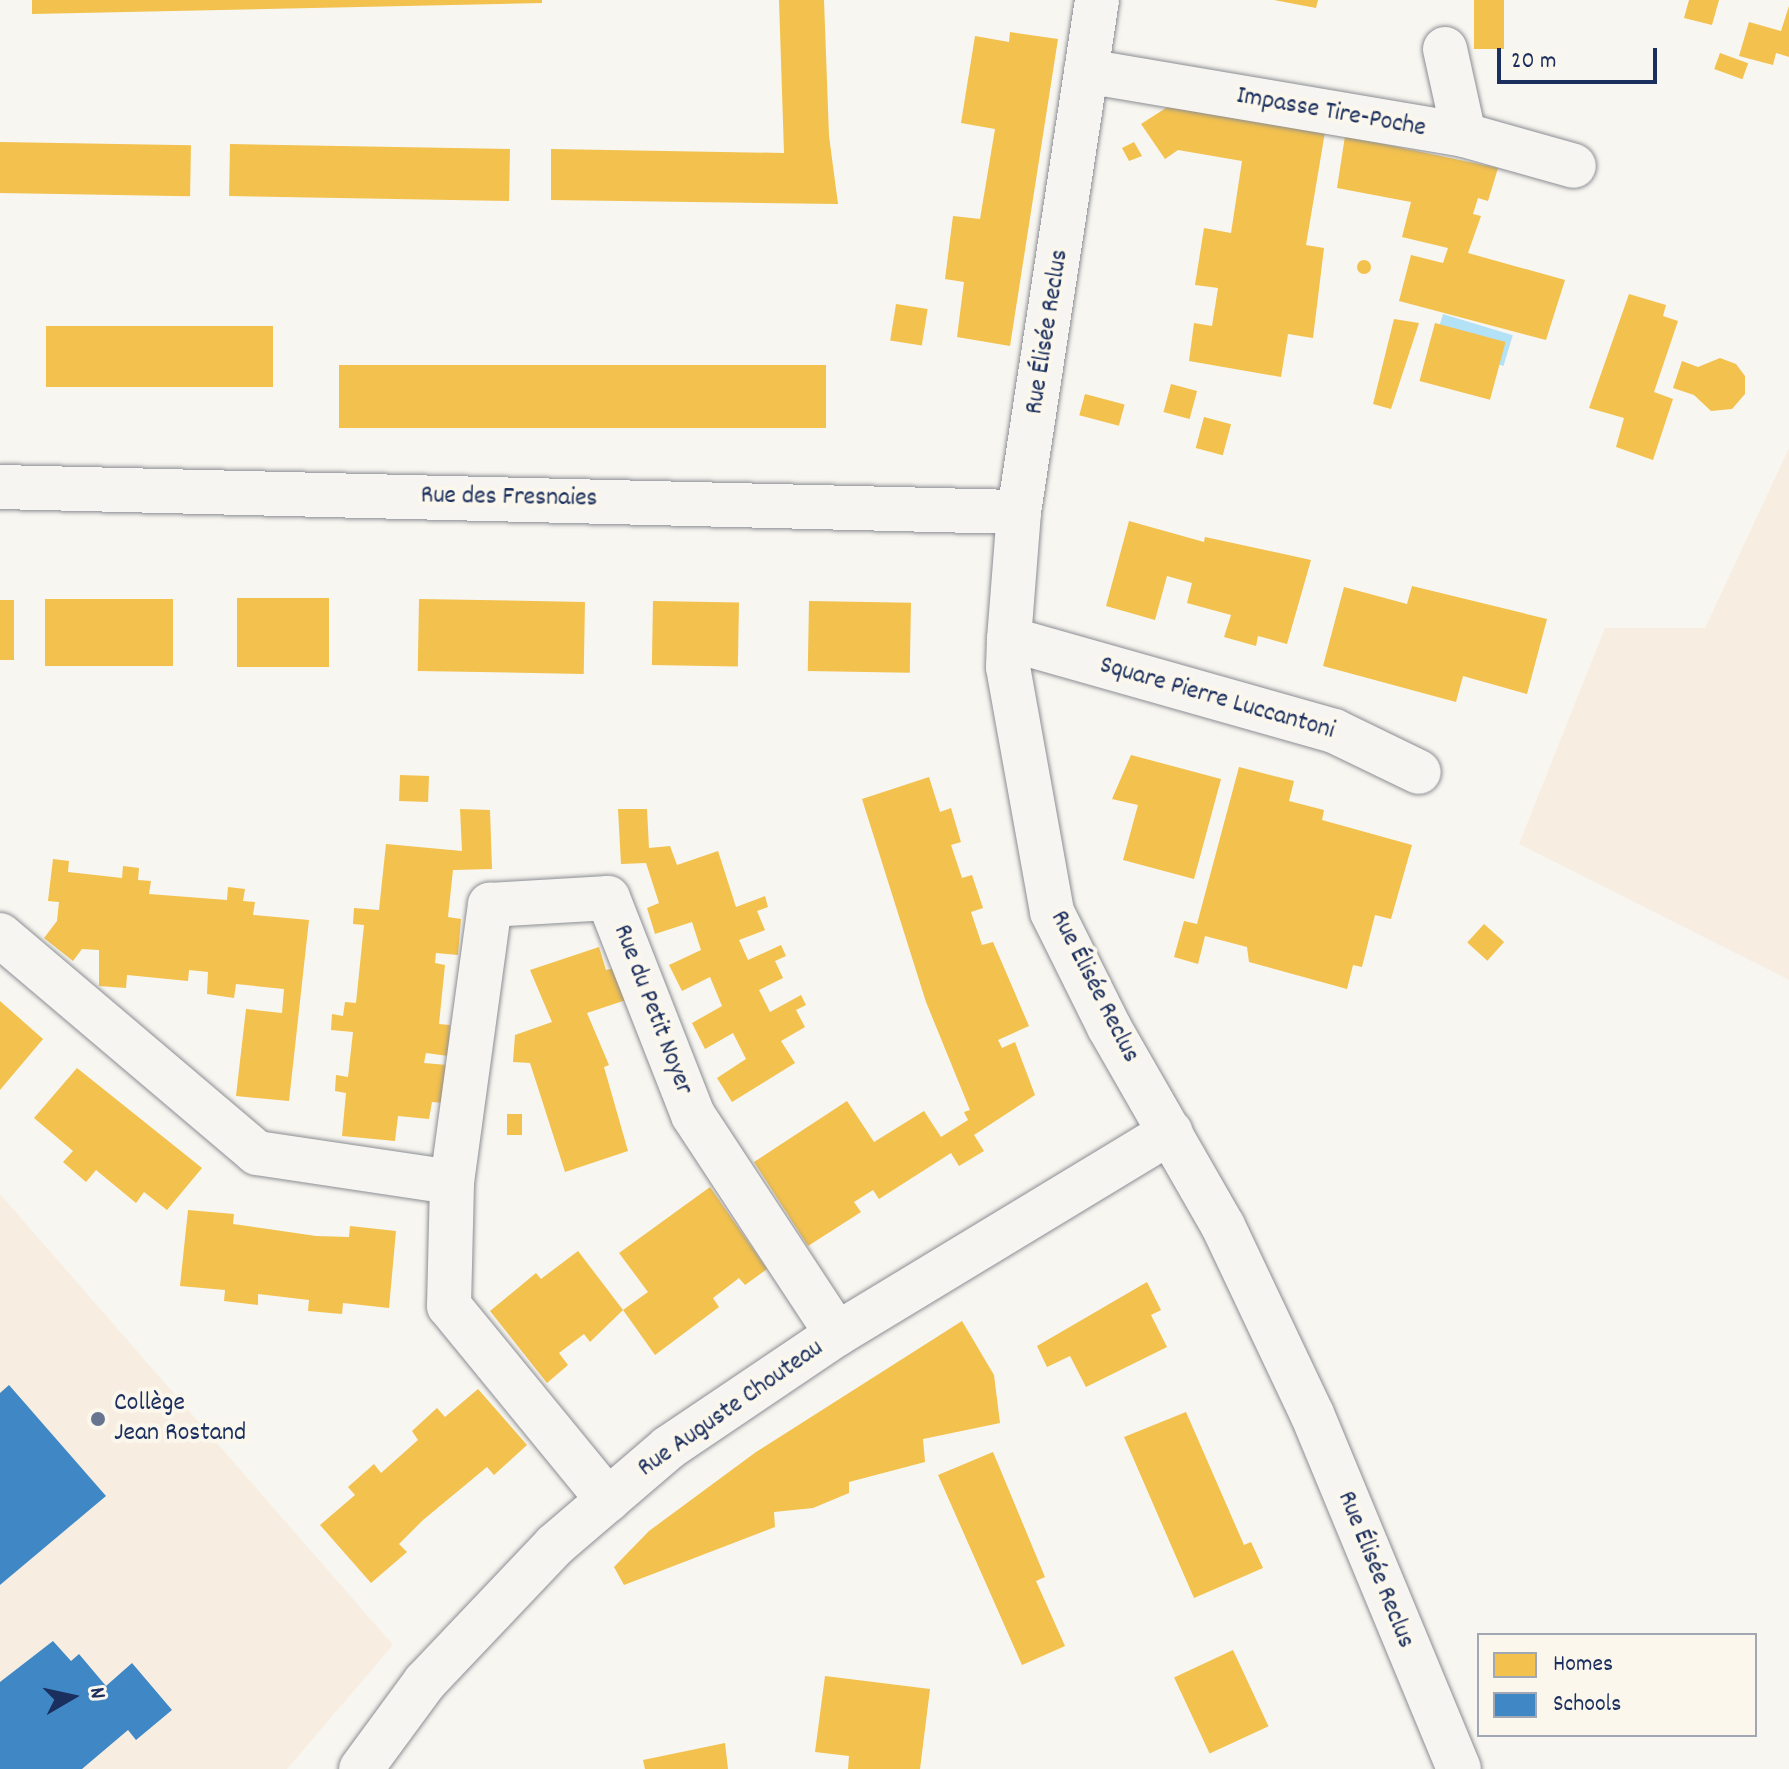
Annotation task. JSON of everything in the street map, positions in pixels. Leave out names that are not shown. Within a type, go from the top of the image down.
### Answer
[{"type":"street","name":"Rue Élisée Reclus","points":[[1097,0],[1019,512],[1009,639],[1008,667],[1052,912],[1109,1027],[1223,1226],[1312,1414],[1459,1769]]},
{"type":"street","points":[[1445,49],[1464,135]]},
{"type":"street","name":"Impasse Tire-Poche","points":[[1086,71],[1464,135],[1574,166]]},
{"type":"street","name":"Rue des Fresnaies","points":[[0,487],[1019,512]]},
{"type":"street","name":"Square Pierre Luccantoni","points":[[1009,639],[1334,731],[1419,772]]},
{"type":"street","name":"Rue du Petit Noyer","points":[[608,1500],[449,1306],[452,1182],[490,905],[608,898],[693,1115],[837,1334]]},
{"type":"street","points":[[0,935],[257,1153],[452,1182]]},
{"type":"street","name":"Rue Auguste Chouteau","points":[[361,1769],[425,1682],[555,1545],[668,1448],[837,1334],[1171,1132]]},
{"type":"shaded area","points":[[1789,448],[1789,980],[1519,844],[1605,628],[1705,628]]},
{"type":"shaded area","name":"Collège Jean Rostand","points":[[0,1194],[393,1645],[287,1769],[0,1769]]},
{"type":"water","points":[[1443,314],[1513,335],[1503,366],[1434,345]]},
{"type":"building: Homes","points":[[32,0],[542,0],[542,3],[32,14]]},
{"type":"building: Homes","points":[[779,0],[824,0],[829,136],[838,204],[551,200],[551,149],[784,153]]},
{"type":"building: Homes","points":[[1274,0],[1318,0],[1316,8]]},
{"type":"building: Homes","points":[[1474,0],[1504,0],[1504,49],[1474,49]]},
{"type":"building: Homes","points":[[1689,0],[1719,0],[1712,25],[1684,18]]},
{"type":"building: Homes","points":[[1789,6],[1789,57],[1776,53],[1773,65],[1739,56],[1749,22],[1781,31]]},
{"type":"building: Homes","points":[[1010,32],[1058,39],[1010,346],[957,337],[964,282],[945,279],[953,216],[980,219],[995,129],[961,123],[975,36],[1009,42]]},
{"type":"building: Homes","points":[[1720,53],[1748,63],[1742,79],[1714,69]]},
{"type":"building: Homes","points":[[1169,106],[1325,132],[1306,245],[1324,248],[1313,338],[1288,334],[1281,377],[1189,361],[1194,323],[1212,326],[1218,288],[1195,285],[1204,228],[1231,233],[1242,161],[1178,150],[1165,159],[1141,124]]},
{"type":"building: Homes","points":[[1345,136],[1498,168],[1488,201],[1478,198],[1473,214],[1481,216],[1468,253],[1565,280],[1546,340],[1399,301],[1411,255],[1443,263],[1448,248],[1402,237],[1411,202],[1337,188]]},
{"type":"building: Homes","points":[[0,142],[191,145],[190,196],[0,193]]},
{"type":"building: Homes","points":[[1134,142],[1142,156],[1129,161],[1122,148]]},
{"type":"building: Homes","points":[[230,144],[510,149],[509,201],[229,196]]},
{"type":"building: Homes","points":[[1364,260],[1371,267],[1364,274],[1357,267]]},
{"type":"building: Homes","points":[[1629,294],[1666,305],[1663,316],[1678,321],[1654,392],[1673,399],[1653,460],[1616,447],[1624,418],[1589,408]]},
{"type":"building: Homes","points":[[896,304],[928,309],[922,346],[890,341]]},
{"type":"building: Homes","points":[[1394,319],[1419,323],[1391,409],[1373,404]]},
{"type":"building: Homes","points":[[1435,323],[1506,342],[1490,400],[1419,381]]},
{"type":"building: Homes","points":[[46,326],[273,326],[273,387],[46,387]]},
{"type":"building: Homes","points":[[1720,358],[1736,364],[1745,376],[1745,394],[1732,409],[1711,411],[1694,395],[1673,388],[1682,361],[1698,367]]},
{"type":"building: Homes","points":[[339,365],[826,365],[826,428],[339,428]]},
{"type":"building: Homes","points":[[1171,384],[1197,391],[1190,419],[1163,412]]},
{"type":"building: Homes","points":[[1085,394],[1125,405],[1119,426],[1079,415]]},
{"type":"building: Homes","points":[[1204,417],[1231,424],[1223,455],[1196,448]]},
{"type":"building: Homes","points":[[1129,521],[1204,542],[1205,537],[1311,560],[1287,644],[1258,636],[1256,646],[1224,637],[1231,615],[1187,603],[1192,583],[1167,576],[1155,620],[1106,606]]},
{"type":"building: Homes","points":[[1412,586],[1547,619],[1527,694],[1463,676],[1456,702],[1323,666],[1344,587],[1407,604]]},
{"type":"building: Homes","points":[[237,598],[329,598],[329,667],[237,667]]},
{"type":"building: Homes","points":[[45,599],[173,599],[173,666],[45,666]]},
{"type":"building: Homes","points":[[419,599],[585,602],[584,674],[418,671]]},
{"type":"building: Homes","points":[[0,600],[14,600],[14,660],[0,660]]},
{"type":"building: Homes","points":[[653,601],[739,603],[738,666],[652,665]]},
{"type":"building: Homes","points":[[809,601],[911,603],[910,673],[808,671]]},
{"type":"building: Homes","points":[[1131,755],[1221,779],[1194,879],[1123,860],[1138,805],[1112,799]]},
{"type":"building: Homes","points":[[1239,767],[1294,781],[1289,801],[1324,810],[1322,820],[1412,845],[1391,919],[1375,915],[1362,967],[1353,965],[1347,989],[1249,962],[1247,947],[1205,936],[1198,964],[1174,957],[1184,921],[1197,924]]},
{"type":"building: Homes","points":[[400,775],[429,776],[428,802],[399,801]]},
{"type":"building: Homes","points":[[929,777],[940,812],[951,808],[961,842],[951,845],[962,878],[972,875],[983,908],[971,912],[982,945],[993,942],[1029,1026],[998,1040],[1002,1048],[1015,1042],[1035,1095],[974,1135],[984,1151],[959,1166],[951,1153],[879,1199],[873,1190],[854,1202],[861,1212],[808,1246],[754,1162],[847,1101],[874,1142],[924,1111],[941,1137],[968,1120],[964,1112],[970,1110],[926,1002],[862,799]]},
{"type":"building: Homes","points":[[460,809],[490,810],[492,869],[453,870],[448,917],[461,919],[458,955],[436,953],[435,963],[445,965],[439,1024],[450,1025],[448,1056],[426,1053],[424,1063],[447,1065],[443,1103],[432,1102],[429,1119],[398,1116],[395,1141],[342,1136],[346,1093],[335,1091],[336,1075],[348,1077],[353,1032],[331,1030],[332,1014],[343,1016],[345,1002],[356,1003],[364,925],[353,924],[354,908],[379,910],[386,844],[462,851]]},
{"type":"building: Homes","points":[[618,809],[647,809],[649,848],[670,846],[677,865],[718,851],[736,907],[765,896],[768,907],[757,911],[765,930],[739,940],[748,960],[781,945],[786,956],[775,961],[783,978],[759,990],[770,1012],[801,995],[806,1005],[796,1010],[805,1027],[781,1041],[795,1063],[732,1102],[717,1078],[746,1059],[733,1033],[705,1049],[692,1023],[722,1006],[710,977],[682,991],[669,965],[701,950],[692,922],[655,934],[647,908],[659,903],[646,863],[621,864]]},
{"type":"building: Homes","points":[[53,859],[69,861],[68,872],[122,878],[123,866],[139,868],[138,880],[151,881],[149,894],[227,900],[228,887],[245,889],[243,901],[255,902],[253,915],[309,920],[289,1101],[236,1096],[246,1009],[282,1013],[284,989],[236,984],[234,998],[207,994],[208,972],[189,970],[188,981],[127,975],[126,988],[99,986],[99,950],[82,949],[73,961],[44,938],[57,921],[59,902],[48,901]]},
{"type":"building: Homes","points":[[1484,924],[1504,942],[1487,961],[1467,943]]},
{"type":"building: Homes","points":[[599,947],[606,970],[615,968],[626,1000],[587,1013],[609,1065],[604,1067],[628,1151],[565,1172],[530,1063],[513,1062],[515,1035],[552,1022],[530,970]]},
{"type":"building: Homes","points":[[0,1001],[43,1039],[0,1090]]},
{"type":"building: Homes","points":[[77,1068],[202,1168],[167,1210],[144,1192],[136,1203],[96,1170],[86,1182],[63,1162],[73,1151],[34,1118]]},
{"type":"building: Homes","points":[[507,1114],[522,1114],[522,1135],[507,1135]]},
{"type":"building: Homes","points":[[710,1187],[767,1269],[745,1285],[739,1278],[713,1298],[719,1307],[655,1355],[623,1310],[648,1292],[619,1253]]},
{"type":"building: Homes","points":[[188,1210],[234,1214],[233,1224],[316,1236],[349,1237],[350,1226],[396,1231],[389,1308],[343,1303],[342,1314],[308,1311],[309,1300],[258,1294],[258,1305],[224,1301],[225,1290],[180,1286]]},
{"type":"building: Homes","points":[[578,1251],[623,1310],[590,1342],[584,1334],[559,1353],[568,1365],[547,1383],[490,1311],[536,1273],[541,1279]]},
{"type":"building: Homes","points":[[1147,1282],[1161,1310],[1151,1315],[1167,1347],[1086,1387],[1070,1356],[1047,1367],[1037,1346]]},
{"type":"building: Homes","points":[[962,1321],[994,1375],[1000,1423],[923,1439],[925,1462],[849,1482],[849,1493],[813,1508],[774,1512],[775,1527],[624,1585],[614,1567],[649,1531],[756,1452]]},
{"type":"building: Homes","points":[[478,1389],[527,1445],[494,1475],[487,1467],[423,1520],[399,1544],[407,1552],[371,1583],[320,1525],[355,1495],[348,1487],[374,1464],[381,1473],[418,1440],[412,1431],[437,1408],[445,1417]]},
{"type":"building: Homes","points":[[1186,1412],[1244,1545],[1251,1542],[1263,1568],[1194,1598],[1124,1437]]},
{"type":"building: Homes","points":[[993,1452],[1045,1577],[1036,1581],[1065,1646],[1022,1665],[938,1475]]},
{"type":"building: Homes","points":[[1233,1650],[1268,1726],[1210,1754],[1174,1677]]},
{"type":"building: Homes","points":[[825,1676],[930,1689],[920,1769],[848,1769],[849,1756],[815,1752]]},
{"type":"building: Homes","points":[[725,1743],[728,1769],[645,1769],[643,1760]]},
{"type":"building: Schools","points":[[9,1385],[106,1496],[0,1585],[0,1393]]},
{"type":"building: Schools","points":[[53,1641],[71,1661],[79,1654],[106,1686],[132,1663],[172,1710],[136,1740],[128,1730],[82,1769],[0,1769],[0,1682]]},
{"type":"place","name":"Collège Jean Rostand","points":[[98,1419]]}]
